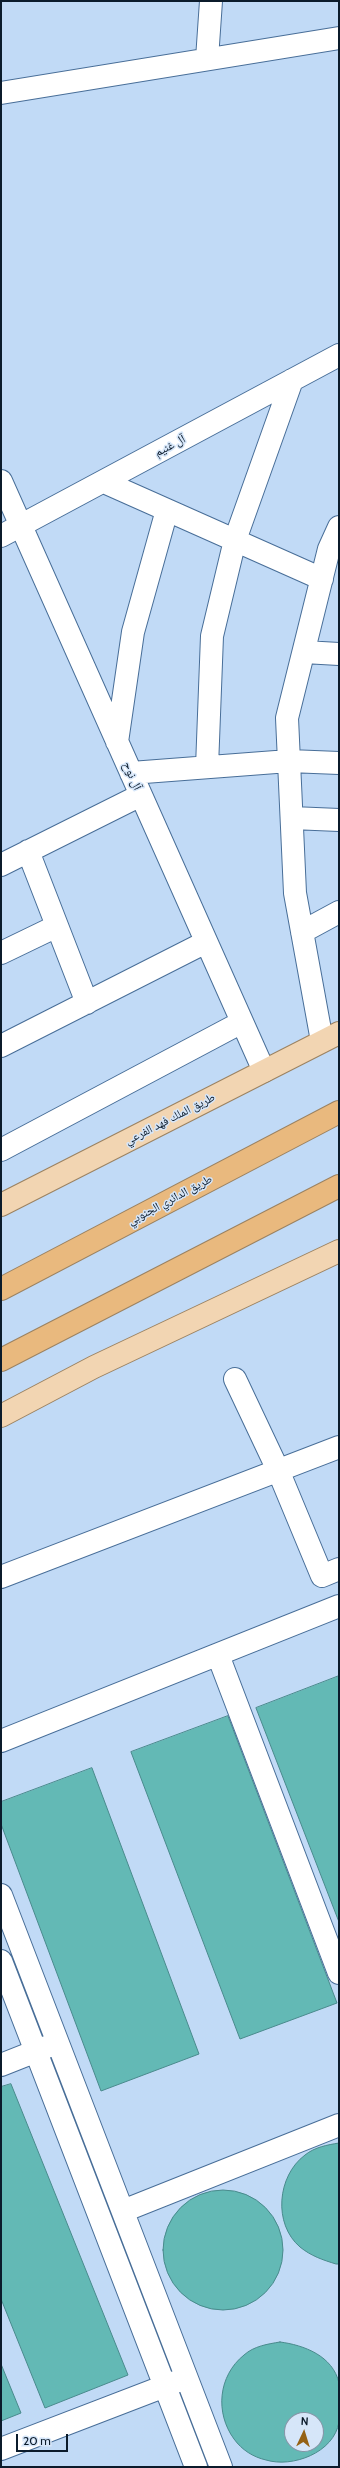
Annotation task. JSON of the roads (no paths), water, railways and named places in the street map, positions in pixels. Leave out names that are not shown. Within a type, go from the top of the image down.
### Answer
[{"type":"highway","name":"طريق الدائري الجنوبي","points":[[1,1289],[339,1112]]},
{"type":"highway","points":[[1,1360],[339,1186]]},
{"type":"main road","name":"طريق الملك فهد الفرعي","points":[[1,1205],[330,1037]]},
{"type":"main road","points":[[1,1416],[94,1367],[339,1251]]},
{"type":"street","points":[[207,59],[211,1]]},
{"type":"street","points":[[1,93],[339,38]]},
{"type":"street","name":"آل غنيم","points":[[1,536],[339,355]]},
{"type":"street","points":[[207,767],[212,636],[235,540],[292,380]]},
{"type":"street","name":"آل نوح","points":[[1,481],[264,1071]]},
{"type":"street","points":[[104,482],[322,579]]},
{"type":"street","points":[[117,742],[133,632],[167,510]]},
{"type":"street","points":[[330,1037],[302,932],[295,893],[287,718],[329,549],[339,527]]},
{"type":"street","points":[[304,652],[339,654]]},
{"type":"street","points":[[131,773],[289,761],[339,763]]},
{"type":"street","points":[[1,865],[140,794]]},
{"type":"street","points":[[292,818],[339,820]]},
{"type":"street","points":[[28,851],[87,1003]]},
{"type":"street","points":[[302,932],[339,912]]},
{"type":"street","points":[[1,953],[57,926]]},
{"type":"street","points":[[1,1046],[206,942]]},
{"type":"street","points":[[1,1150],[242,1022]]},
{"type":"street","points":[[235,1379],[278,1470],[322,1576],[339,1569]]},
{"type":"street","points":[[1,1577],[339,1447]]},
{"type":"street","points":[[1,1742],[339,1606]]},
{"type":"street","points":[[218,1654],[339,1973]]},
{"type":"street","points":[[1,1895],[221,2467]]},
{"type":"street","points":[[1,1961],[196,2467]]},
{"type":"street","points":[[1,2065],[58,2042]]},
{"type":"street","points":[[123,2211],[339,2125]]},
{"type":"street","points":[[1,2450],[165,2387],[186,2377]]}]
